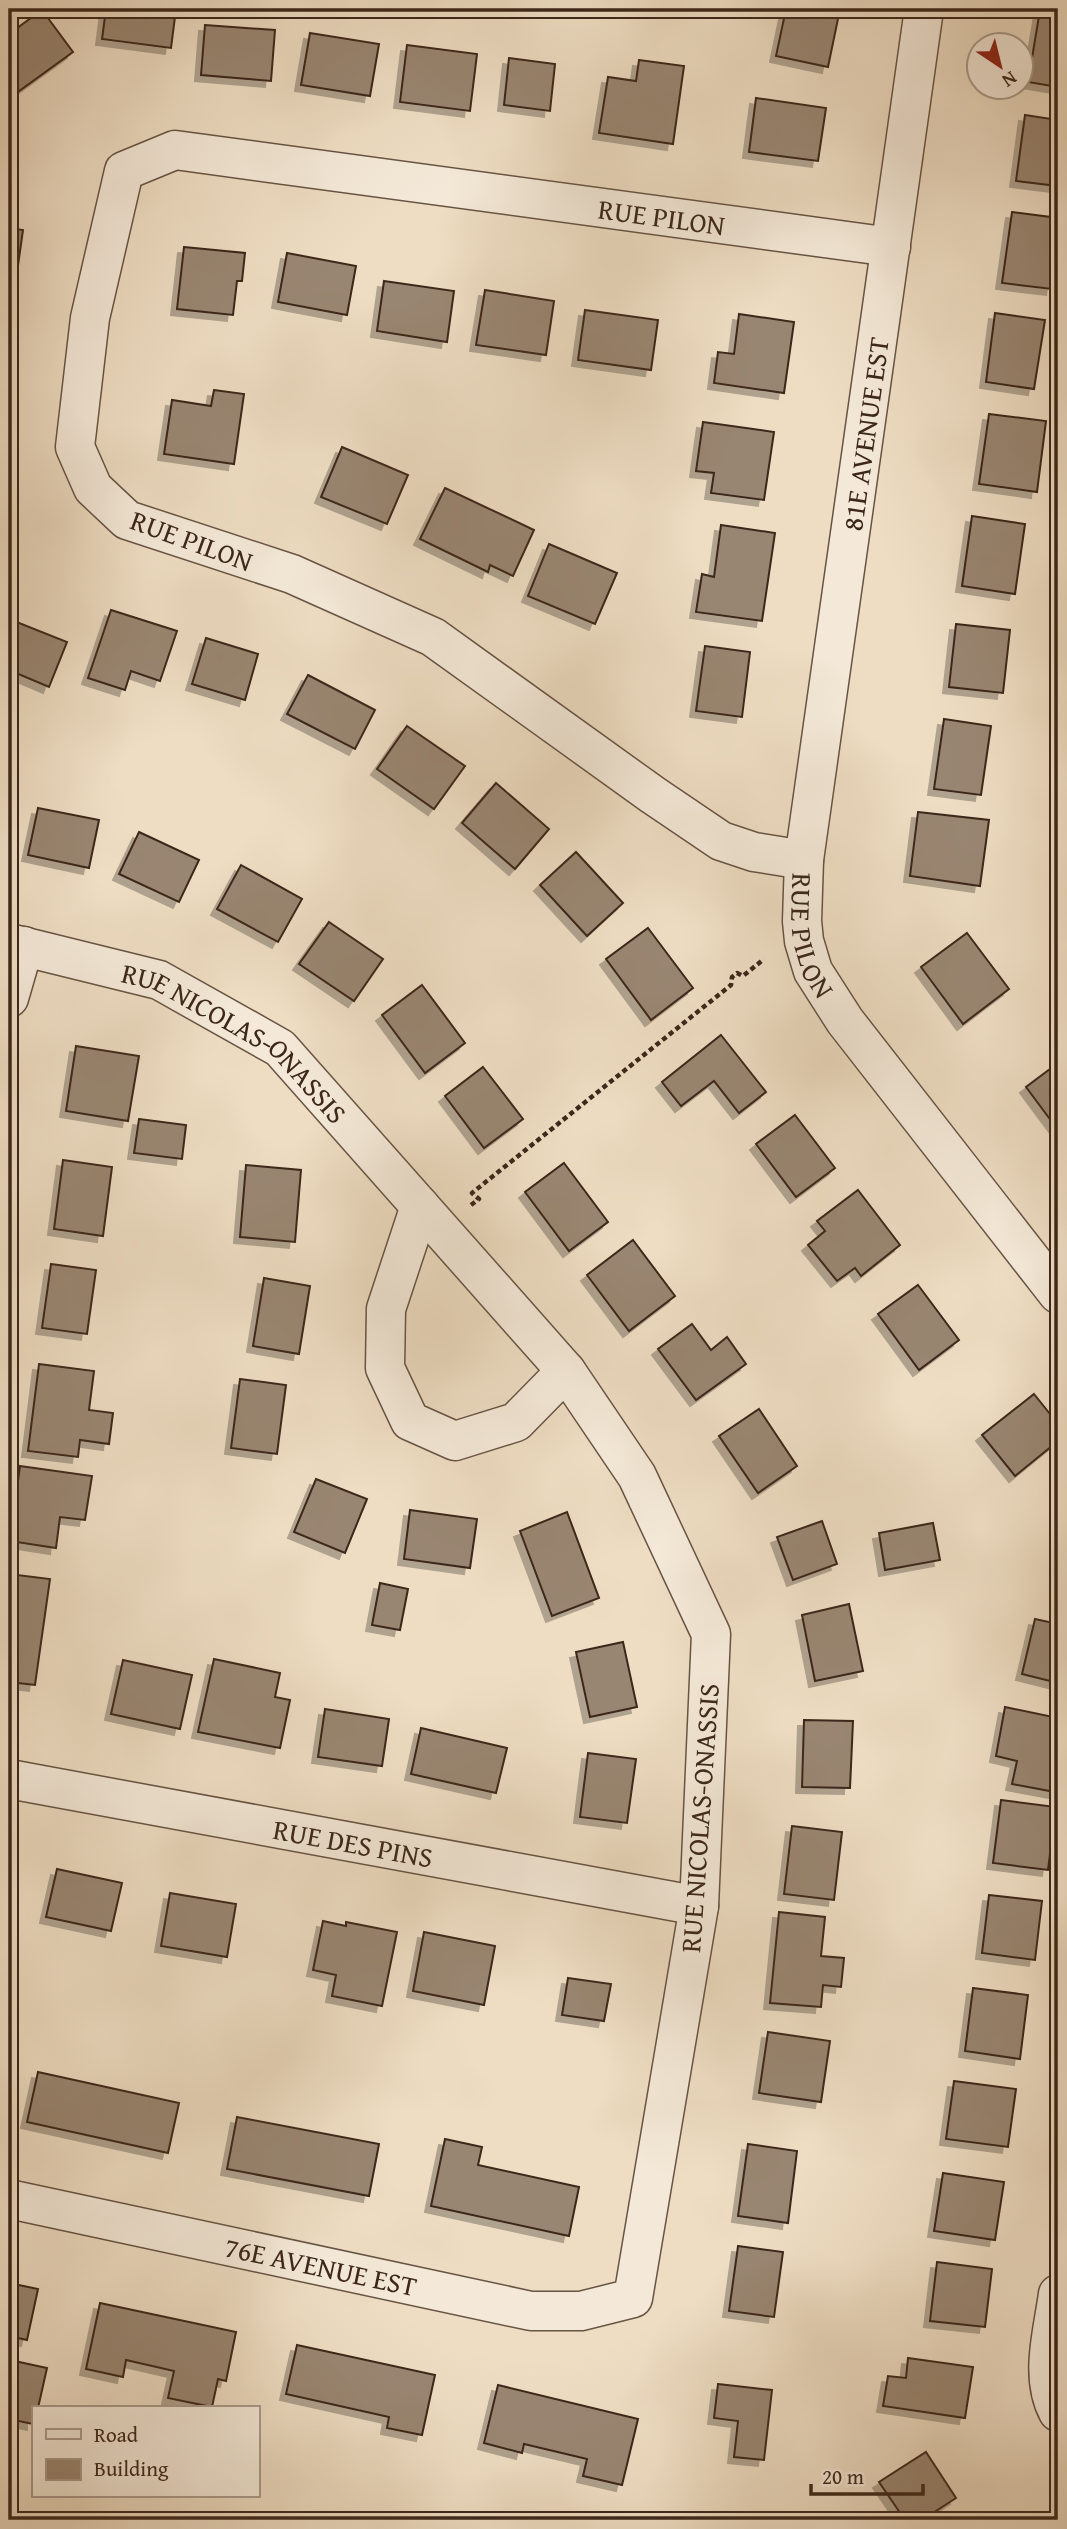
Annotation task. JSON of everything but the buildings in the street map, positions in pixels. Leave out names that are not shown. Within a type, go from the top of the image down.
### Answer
[{"type":"street","name":"81E AVENUE EST","points":[[804,860],[924,9]]},
{"type":"street","name":"RUE PILON","points":[[891,247],[176,150],[124,171],[90,318],[75,447],[93,488],[127,520],[292,574],[433,637],[653,796],[721,841],[754,852],[804,860],[802,922],[807,954],[813,971],[845,1021],[1058,1294]]},
{"type":"street","points":[[9,998],[16,944]]},
{"type":"street","name":"RUE NICOLAS-ONASSIS","points":[[16,944],[159,980],[281,1048],[566,1371],[637,1476],[711,1634],[699,1906],[633,2298]]},
{"type":"street","points":[[421,1206],[386,1309],[385,1368],[410,1421],[455,1441],[516,1422],[566,1371]]},
{"type":"street","name":"RUE DES PINS","points":[[9,1779],[699,1906]]},
{"type":"street","name":"76E AVENUE EST","points":[[9,2199],[531,2311],[581,2311],[633,2298]]},
{"type":"street","points":[[1058,2294],[1048,2374],[1049,2387],[1058,2412]]},
{"type":"path","points":[[462,1207],[479,1199],[472,1193],[731,985],[732,977],[737,973],[743,976],[764,959]]}]
